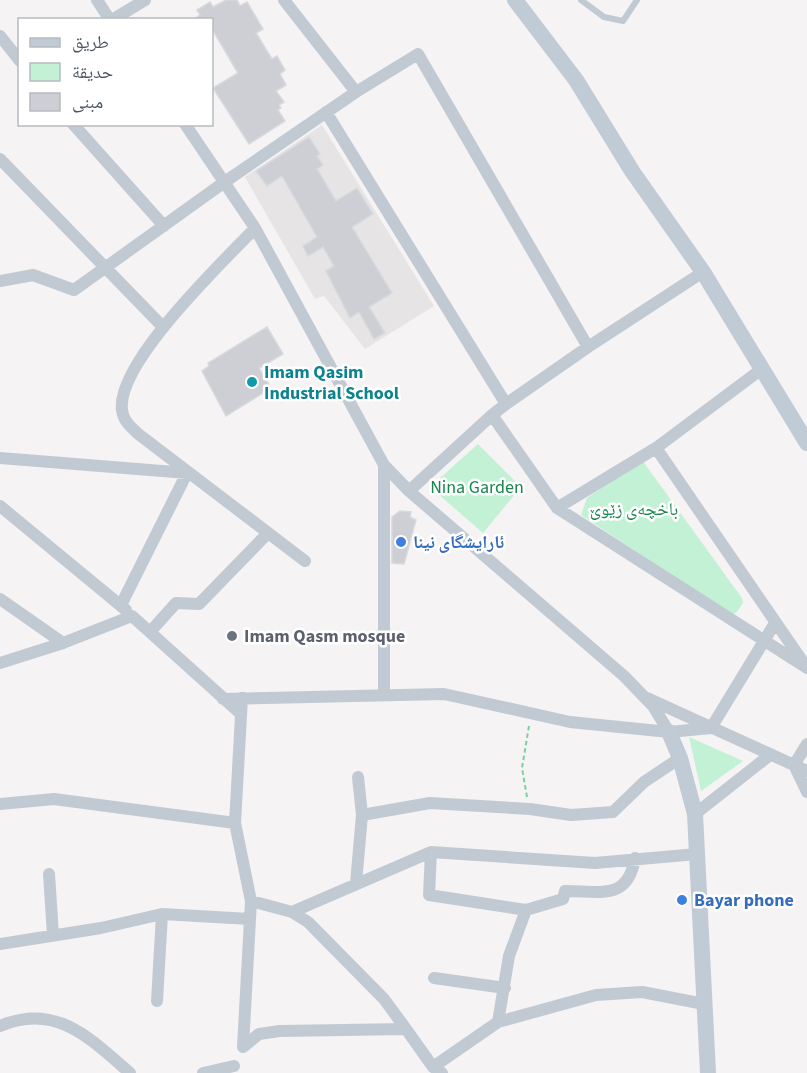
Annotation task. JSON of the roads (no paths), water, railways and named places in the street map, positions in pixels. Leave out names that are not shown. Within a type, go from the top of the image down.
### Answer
[{"type":"street","points":[[97,0],[110,18]]},
{"type":"street","points":[[114,18],[145,0]]},
{"type":"street","points":[[284,0],[356,92]]},
{"type":"street","points":[[516,0],[576,80],[632,171],[703,272],[807,443]]},
{"type":"street","points":[[0,36],[18,58]]},
{"type":"street","points":[[0,281],[33,275],[74,290],[226,180],[356,92],[418,54],[588,347]]},
{"type":"street","points":[[326,112],[506,404]]},
{"type":"street","points":[[75,126],[164,226]]},
{"type":"street","points":[[187,126],[226,180],[255,228],[384,465],[409,491],[599,654],[644,696],[669,732],[680,758],[695,814],[708,1073]]},
{"type":"street","points":[[0,159],[162,326]]},
{"type":"street","points":[[255,228],[162,326],[126,390],[122,409],[124,417],[137,432],[187,473],[305,561]]},
{"type":"street","points":[[409,491],[506,404],[703,272]]},
{"type":"street","points":[[557,508],[656,448],[763,368]]},
{"type":"street","points":[[492,415],[557,508],[807,668]]},
{"type":"street","points":[[656,448],[807,668]]},
{"type":"street","points":[[0,458],[187,473]]},
{"type":"street","points":[[384,465],[384,695]]},
{"type":"street","points":[[121,605],[187,473]]},
{"type":"street","points":[[0,506],[121,605],[241,714]]},
{"type":"street","points":[[150,632],[176,603],[200,604],[268,533]]},
{"type":"street","points":[[0,599],[63,643]]},
{"type":"street","points":[[0,663],[63,643],[132,616]]},
{"type":"street","points":[[711,728],[775,623]]},
{"type":"street","points":[[223,699],[444,694],[570,722],[669,732],[711,728]]},
{"type":"street","points":[[644,696],[807,771]]},
{"type":"street","points":[[203,1073],[233,1070],[243,1047],[251,901],[235,823],[242,698]]},
{"type":"street","points":[[794,765],[807,744]]},
{"type":"street","points":[[695,814],[770,755]]},
{"type":"street","points":[[362,815],[430,803],[530,809],[571,815],[613,812],[644,782],[680,758]]},
{"type":"street","points":[[794,765],[807,792]]},
{"type":"street","points":[[356,883],[362,815],[358,777]]},
{"type":"street","points":[[0,804],[54,799],[235,823]]},
{"type":"street","points":[[292,912],[431,852],[595,863],[697,854]]},
{"type":"street","points":[[431,852],[429,895],[526,910],[563,899],[565,891],[617,890],[627,882],[635,858]]},
{"type":"street","points":[[49,874],[53,936]]},
{"type":"street","points":[[251,901],[292,912],[308,922],[349,961],[437,1070],[498,1022],[596,995],[642,992],[704,1004]]},
{"type":"street","points":[[498,1022],[505,988],[508,956],[526,910]]},
{"type":"street","points":[[0,944],[162,914],[250,919]]},
{"type":"street","points":[[157,1001],[162,914]]},
{"type":"street","points":[[435,978],[505,988]]},
{"type":"street","points":[[0,1026],[22,1020],[40,1019],[70,1025],[130,1073]]},
{"type":"street","points":[[243,1047],[259,1034],[280,1031],[406,1029]]},
{"type":"lane","points":[[581,0],[604,17],[623,21],[637,0]]},
{"type":"place","name":"Imam Qasim Industrial School","points":[[252,382]]},
{"type":"place","name":"ئارایشگای نینا","points":[[401,542]]},
{"type":"place","name":"Imam Qasm mosque","points":[[232,636]]},
{"type":"place","name":"Bayar phone","points":[[682,900]]},
{"type":"park label","name":"Nina Garden","points":[[477,487]]},
{"type":"park label","name":"باخچەی زێوێ","points":[[634,509]]}]
